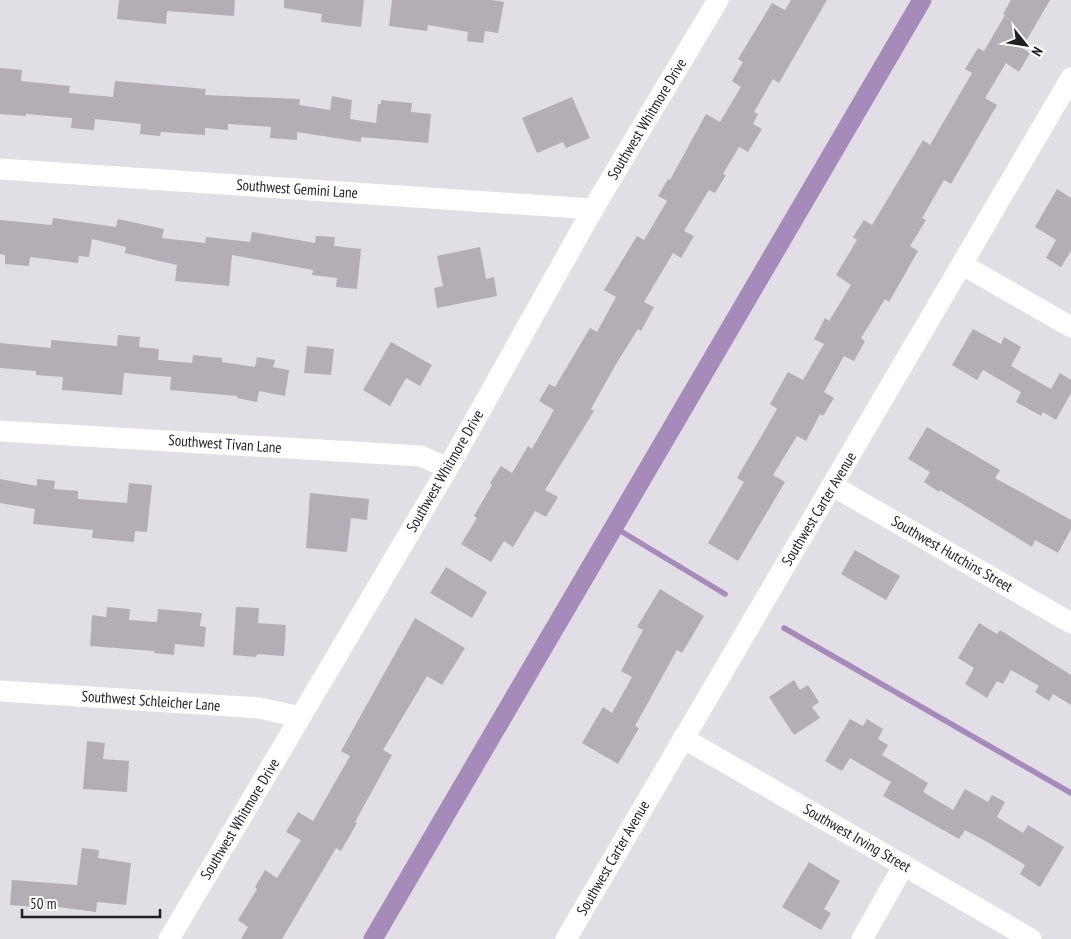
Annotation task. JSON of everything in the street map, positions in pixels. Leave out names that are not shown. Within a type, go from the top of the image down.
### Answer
[{"type":"street","name":"Southwest Whitmore Drive","points":[[169,939],[448,468],[593,209],[718,0]]},
{"type":"street","name":"Southwest Carter Avenue","points":[[566,939],[964,265],[1071,78]]},
{"type":"street","name":"Southwest Gemini Lane","points":[[0,170],[593,209]]},
{"type":"street","points":[[964,265],[1071,327]]},
{"type":"street","name":"Southwest Tivan Lane","points":[[0,431],[421,456],[448,468]]},
{"type":"street","name":"Southwest Hutchins Street","points":[[833,486],[1071,623]]},
{"type":"street","name":"Southwest Schleicher Lane","points":[[0,691],[259,708],[300,717]]},
{"type":"street","name":"Southwest Irving Street","points":[[683,738],[1032,939]]},
{"type":"street","points":[[862,939],[904,866]]},
{"type":"building","points":[[119,0],[235,0],[234,16],[167,11],[166,24],[117,19]]},
{"type":"building","points":[[284,0],[364,0],[361,27],[321,22],[322,14],[284,8]]},
{"type":"building","points":[[392,0],[492,0],[504,2],[498,33],[485,31],[483,43],[467,41],[468,32],[428,25],[427,31],[389,26]]},
{"type":"building","points":[[791,0],[827,0],[779,83],[773,79],[754,112],[758,114],[753,124],[762,129],[748,152],[739,147],[723,174],[726,175],[715,193],[709,190],[684,231],[694,236],[681,258],[673,253],[644,302],[654,307],[641,331],[638,329],[616,364],[591,409],[594,411],[545,490],[558,497],[546,517],[535,511],[513,547],[504,541],[491,562],[461,544],[477,518],[474,516],[492,485],[490,483],[501,466],[512,473],[528,446],[532,449],[554,410],[539,401],[549,384],[555,387],[590,328],[597,332],[616,297],[604,290],[637,236],[644,240],[667,201],[658,196],[668,179],[670,180],[706,114],[720,122],[741,87],[732,81],[743,62],[738,59],[772,3],[785,10]]},
{"type":"building","points":[[1011,0],[1050,0],[1022,48],[1030,53],[1019,72],[1006,63],[985,98],[997,105],[951,184],[944,180],[922,218],[926,220],[910,246],[918,251],[889,302],[885,299],[861,338],[865,341],[854,361],[844,356],[824,392],[834,398],[823,416],[820,414],[806,441],[797,436],[773,475],[785,482],[738,561],[708,543],[744,482],[737,478],[777,409],[770,404],[788,372],[803,380],[824,344],[814,339],[825,318],[829,321],[851,285],[836,275],[857,240],[853,237],[864,220],[872,225],[923,140],[930,145],[972,73],[965,69],[978,48],[984,51],[1005,15],[1003,14]]},
{"type":"building","points":[[0,68],[22,70],[21,81],[70,86],[69,93],[113,97],[115,81],[206,89],[205,95],[300,99],[299,105],[330,110],[332,96],[352,100],[350,119],[376,123],[378,104],[381,104],[381,100],[412,103],[411,112],[431,114],[428,143],[361,137],[361,142],[297,132],[297,140],[270,138],[271,127],[228,124],[228,130],[205,128],[205,135],[161,132],[160,136],[140,134],[141,124],[95,119],[94,130],[71,128],[72,118],[0,114]]},
{"type":"building","points":[[572,97],[590,138],[566,148],[563,142],[537,153],[522,118]]},
{"type":"building","points":[[1057,189],[1071,198],[1071,251],[1061,267],[1046,258],[1056,240],[1035,227]]},
{"type":"building","points":[[53,218],[116,227],[118,219],[164,229],[162,238],[205,243],[206,237],[250,242],[252,232],[315,243],[316,236],[335,237],[334,246],[361,249],[357,289],[336,287],[337,278],[312,275],[313,270],[232,255],[229,286],[175,281],[177,265],[125,253],[126,247],[92,239],[89,257],[79,256],[78,263],[30,257],[29,266],[5,264],[5,255],[0,254],[0,220],[52,225]]},
{"type":"building","points":[[480,247],[486,279],[494,277],[497,296],[437,308],[434,288],[443,286],[437,256]]},
{"type":"building","points":[[973,329],[1001,344],[1004,337],[1021,347],[1011,366],[1051,389],[1060,373],[1071,380],[1071,393],[1056,420],[1043,412],[1041,416],[1016,402],[1021,392],[983,370],[977,380],[952,365]]},
{"type":"building","points":[[118,335],[140,337],[139,347],[159,349],[158,360],[192,363],[193,355],[222,358],[222,362],[255,367],[257,357],[275,360],[273,367],[289,370],[285,396],[259,391],[257,402],[237,398],[237,396],[170,390],[171,377],[124,373],[122,395],[62,390],[63,377],[36,375],[36,371],[0,368],[0,343],[51,348],[51,340],[117,346]]},
{"type":"building","points":[[391,342],[432,365],[420,386],[406,378],[390,406],[363,390]]},
{"type":"building","points":[[307,346],[334,349],[331,375],[304,373]]},
{"type":"building","points":[[927,427],[1000,470],[995,478],[1071,520],[1071,529],[1058,553],[1035,540],[1032,547],[924,482],[930,472],[908,459]]},
{"type":"building","points":[[0,479],[37,486],[37,479],[55,481],[54,489],[78,491],[78,499],[127,503],[129,483],[152,485],[147,532],[135,531],[134,542],[92,538],[93,530],[33,524],[35,509],[0,503]]},
{"type":"building","points":[[310,493],[369,499],[367,520],[351,518],[347,552],[306,548]]},
{"type":"building","points":[[855,550],[900,576],[886,600],[841,574]]},
{"type":"building","points":[[446,567],[487,592],[472,618],[430,593]]},
{"type":"building","points":[[660,589],[704,616],[682,653],[677,650],[635,726],[639,728],[618,764],[582,743],[603,707],[612,713],[632,677],[621,671],[643,630],[637,627]]},
{"type":"building","points":[[107,607],[130,609],[129,620],[157,622],[158,609],[202,613],[200,626],[206,627],[204,647],[175,644],[174,655],[154,653],[154,651],[90,646],[92,615],[106,617]]},
{"type":"building","points":[[236,607],[259,608],[258,623],[286,625],[284,656],[257,654],[256,657],[233,655]]},
{"type":"building","points":[[415,618],[465,648],[442,685],[427,676],[383,750],[392,755],[355,822],[357,823],[341,851],[336,848],[282,939],[241,939],[248,927],[238,920],[257,889],[255,887],[265,870],[277,878],[301,840],[286,832],[298,812],[313,821],[350,756],[341,751]]},
{"type":"building","points":[[979,623],[997,634],[1000,630],[1071,675],[1071,705],[1053,694],[1049,701],[1035,692],[1039,686],[1011,670],[1003,684],[997,681],[987,698],[965,684],[974,668],[958,658]]},
{"type":"building","points":[[794,680],[800,690],[808,685],[819,702],[812,707],[820,718],[794,735],[769,697]]},
{"type":"building","points":[[850,719],[863,726],[867,719],[883,729],[878,739],[888,745],[882,755],[928,783],[923,792],[953,810],[965,789],[988,802],[992,795],[1005,802],[997,817],[1023,833],[1028,825],[1064,847],[1040,887],[1020,874],[1025,865],[989,843],[965,830],[959,839],[883,796],[891,782],[850,758],[842,771],[825,761]]},
{"type":"building","points":[[87,741],[105,743],[103,759],[129,761],[127,792],[83,789]]},
{"type":"building","points":[[82,848],[99,850],[98,858],[131,863],[126,905],[97,902],[96,912],[51,906],[51,908],[10,905],[12,880],[77,885]]},
{"type":"building","points":[[809,862],[840,881],[824,909],[831,913],[821,930],[782,907]]},
{"type":"waterway","points":[[373,939],[922,0]]},
{"type":"waterway","points":[[614,527],[725,594]]},
{"type":"waterway","points":[[784,628],[1071,793]]}]
